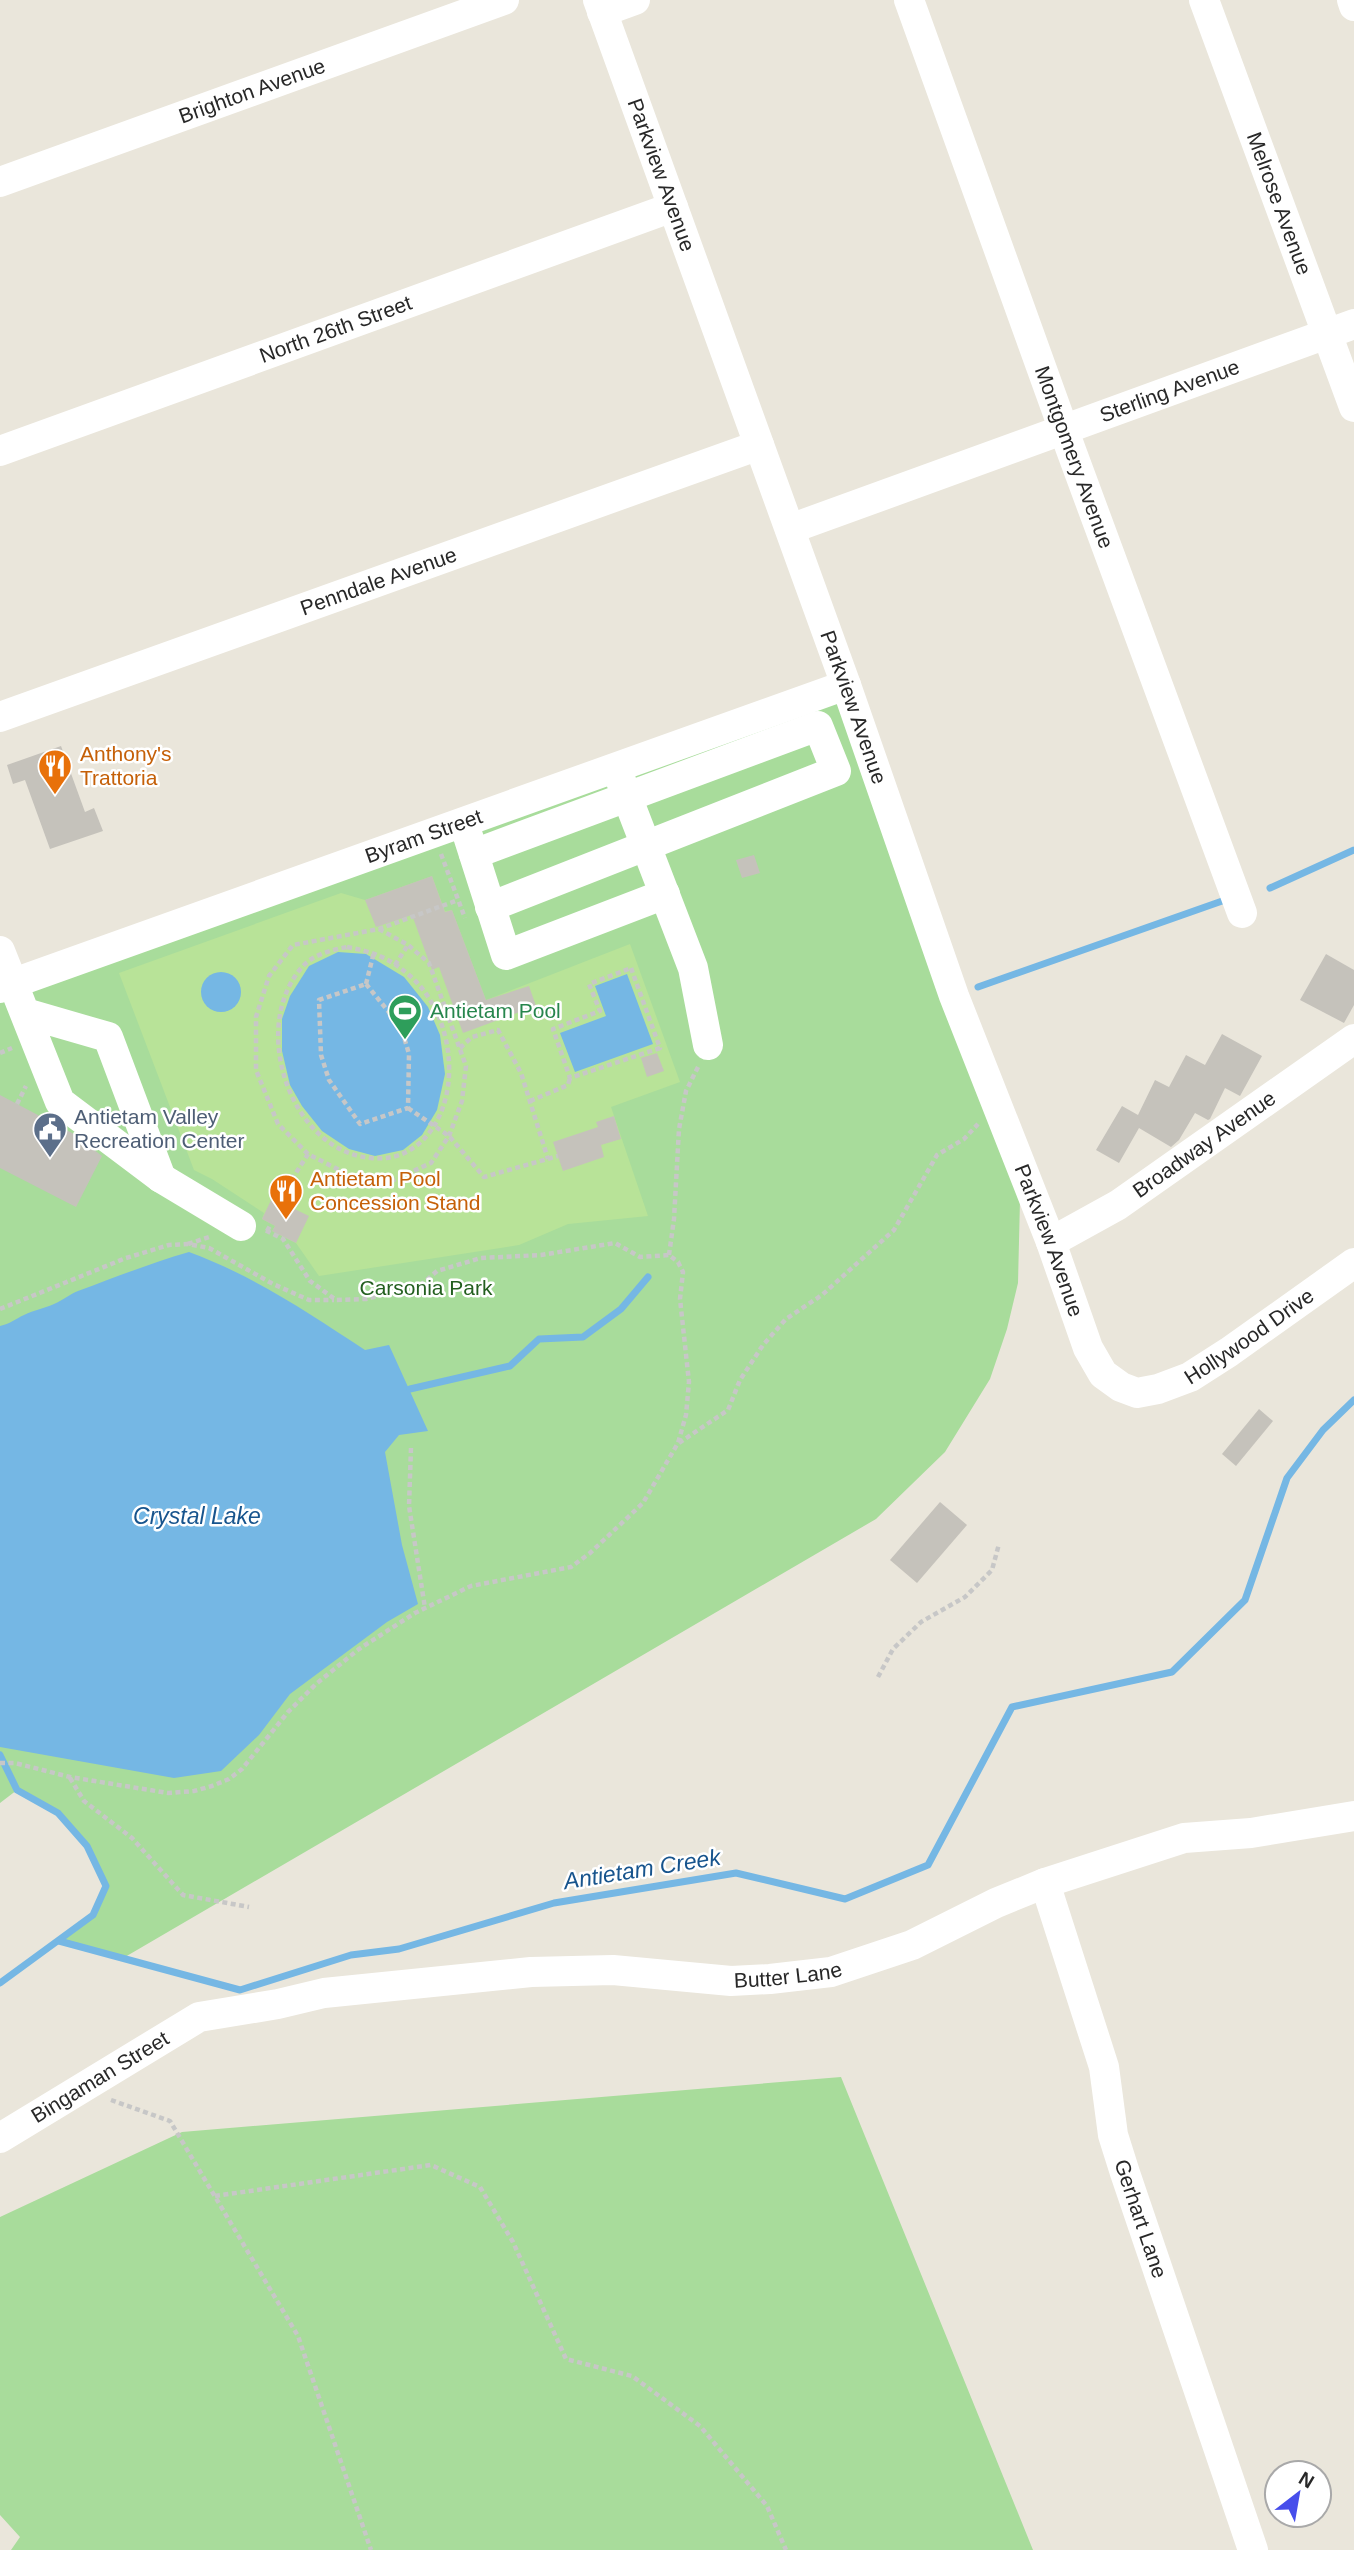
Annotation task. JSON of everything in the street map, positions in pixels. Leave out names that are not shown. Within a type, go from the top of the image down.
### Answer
[{"type":"street","name":"Brighton Avenue","points":[[0,182],[505,0]]},
{"type":"street","points":[[600,6],[635,0]]},
{"type":"street","name":"Montgomery Avenue","points":[[909,0],[1063,429],[1242,913]]},
{"type":"street","name":"Melrose Avenue","points":[[1204,0],[1354,407]]},
{"type":"street","points":[[1352,0],[1354,6]]},
{"type":"street","name":"Parkview Avenue","points":[[600,6],[846,685],[954,996],[1051,1242],[1088,1348],[1103,1374],[1121,1387],[1137,1393]]},
{"type":"street","name":"North 26th Street","points":[[0,451],[673,207]]},
{"type":"street","name":"Sterling Avenue","points":[[790,529],[1354,324]]},
{"type":"street","name":"Penndale Avenue","points":[[0,718],[759,445]]},
{"type":"street","name":"Byram Street","points":[[6,986],[846,685]]},
{"type":"street","points":[[474,854],[818,726],[836,771],[490,907]]},
{"type":"street","points":[[615,768],[694,968],[708,1045]]},
{"type":"street","points":[[463,822],[506,955],[665,894]]},
{"type":"street","points":[[0,951],[6,986],[25,1013],[60,1102],[161,1178],[254,1228]]},
{"type":"street","points":[[25,1013],[108,1037],[161,1178]]},
{"type":"street","name":"Broadway Avenue","points":[[1051,1242],[1118,1205],[1354,1039]]},
{"type":"street","name":"Hollywood Drive","points":[[1137,1393],[1158,1390],[1190,1377],[1354,1263]]},
{"type":"street","name":"Butter Lane","points":[[199,2017],[278,2004],[324,1993],[531,1972],[614,1970],[731,1981],[831,1972],[912,1945],[996,1903],[1045,1884],[1184,1838],[1251,1833],[1354,1816]]},
{"type":"street","name":"Gerhart Lane","points":[[1045,1884],[1104,2067],[1113,2135],[1253,2550]]},
{"type":"street","name":"Bingaman Street","points":[[0,2138],[199,2017]]},
{"type":"path","points":[[379,929],[408,945],[429,963],[466,1066],[462,1101],[449,1136],[431,1163],[389,1182],[351,1176],[308,1154],[278,1124],[256,1070],[256,1017],[269,976],[293,944],[379,929],[458,900]]},
{"type":"path","points":[[347,935],[347,947]]},
{"type":"path","points":[[395,965],[408,945]]},
{"type":"path","points":[[347,947],[374,952],[410,975],[431,1002],[448,1048],[449,1067],[442,1107],[433,1127],[413,1149],[400,1156],[384,1159],[358,1157],[340,1148],[316,1131],[303,1117],[289,1093],[281,1071],[278,1044],[283,1003],[304,964],[330,950],[347,947]]},
{"type":"path","points":[[366,984],[374,952]]},
{"type":"path","points":[[530,1101],[568,1085],[570,1079],[553,1029],[600,1011],[589,984],[631,968],[660,1048],[570,1079]]},
{"type":"path","points":[[366,984],[319,1000],[321,1055],[329,1080],[360,1124],[408,1108]]},
{"type":"path","points":[[366,984],[401,1027],[409,1054],[408,1108]]},
{"type":"path","points":[[437,1016],[448,1012]]},
{"type":"path","points":[[460,1048],[471,1037],[498,1030],[521,1073],[548,1159]]},
{"type":"path","points":[[669,1255],[674,1219],[679,1129],[686,1091],[708,1045]]},
{"type":"path","points":[[678,1443],[728,1410],[740,1380],[763,1345],[786,1319],[822,1295],[894,1230],[937,1155],[964,1139],[998,1104]]},
{"type":"path","points":[[408,1108],[449,1136],[484,1177],[558,1156]]},
{"type":"path","points":[[278,1201],[308,1154]]},
{"type":"path","points":[[254,1228],[271,1224]]},
{"type":"path","points":[[283,1240],[310,1281],[336,1300]]},
{"type":"path","points":[[0,1309],[127,1258],[169,1245],[188,1244],[209,1248],[273,1284],[309,1300],[336,1300],[366,1299],[422,1284],[438,1271],[481,1258],[541,1255],[615,1243],[640,1257],[669,1255],[678,1262],[683,1272],[680,1299],[689,1382],[686,1415],[678,1443],[643,1503],[590,1553],[571,1567],[471,1586],[425,1608],[359,1649],[316,1684],[288,1712],[242,1769],[229,1779],[194,1791],[168,1793],[69,1777],[15,1763],[0,1763]]},
{"type":"path","points":[[411,1448],[409,1506],[425,1608]]},
{"type":"path","points":[[878,1676],[893,1649],[921,1622],[965,1597],[992,1570],[999,1544]]},
{"type":"path","points":[[69,1777],[84,1801],[132,1838],[183,1895],[249,1907]]},
{"type":"path","points":[[80,2090],[170,2121],[298,2336],[371,2550]]},
{"type":"path","points":[[215,2196],[431,2165],[480,2186],[513,2242],[566,2359],[632,2376],[700,2426],[767,2506],[786,2550]]},
{"type":"green space","name":"Carsonia Park","points":[[846,685],[1020,1200],[1018,1283],[1007,1329],[990,1379],[945,1452],[876,1519],[125,1957],[59,1941],[93,1915],[106,1886],[87,1846],[58,1813],[17,1790],[0,1803],[0,988]]},
{"type":"green space","name":"Antietam Pool","points":[[432,876],[445,911],[452,910],[486,1000],[630,944],[680,1082],[611,1107],[648,1216],[568,1224],[519,1245],[319,1276],[296,1243],[272,1231],[275,1226],[262,1219],[264,1213],[194,1170],[119,973],[341,893],[365,900]]},
{"type":"green space","points":[[841,2077],[1033,2550],[11,2550],[20,2537],[0,2515],[0,2217],[182,2132]]},
{"type":"water","points":[[338,952],[366,954],[404,977],[428,1007],[440,1035],[445,1074],[437,1110],[422,1135],[403,1150],[375,1156],[349,1149],[322,1131],[302,1106],[290,1085],[282,1051],[282,1019],[290,996],[309,966]]},
{"type":"water","points":[[221,972],[235,978],[241,992],[235,1006],[221,1012],[207,1006],[201,992],[207,978]]},
{"type":"water","points":[[627,974],[653,1044],[575,1072],[560,1033],[606,1016],[595,986]]},
{"type":"water","name":"Crystal Lake","points":[[189,1252],[258,1283],[365,1350],[389,1345],[428,1431],[399,1435],[385,1452],[402,1545],[418,1604],[387,1622],[290,1694],[259,1735],[221,1771],[174,1778],[0,1747],[0,1326],[78,1291]]},
{"type":"building","name":"Anthony's Trattoria","points":[[61,746],[85,812],[94,808],[103,831],[50,849],[25,780],[13,784],[7,765]]},
{"type":"building","points":[[754,855],[760,873],[742,878],[736,860]]},
{"type":"building","points":[[432,876],[445,912],[452,910],[486,1000],[529,986],[536,1006],[463,1033],[439,967],[432,970],[412,915],[376,927],[365,900]]},
{"type":"building","points":[[1326,954],[1354,970],[1354,1005],[1344,1023],[1300,1000]]},
{"type":"building","points":[[1222,1034],[1262,1056],[1240,1096],[1225,1088],[1210,1119],[1195,1113],[1179,1140],[1171,1147],[1139,1128],[1119,1163],[1096,1150],[1122,1106],[1138,1115],[1155,1080],[1169,1087],[1186,1055],[1205,1065]]},
{"type":"building","points":[[657,1053],[664,1071],[647,1077],[641,1058]]},
{"type":"building","name":"Antietam Valley Recreation Center","points":[[0,1095],[72,1133],[102,1156],[76,1207],[0,1168]]},
{"type":"building","points":[[614,1116],[621,1139],[601,1145],[604,1157],[563,1171],[553,1142],[598,1127],[596,1122]]},
{"type":"building","name":"Antietam Pool Concession Stand","points":[[272,1198],[309,1216],[296,1243],[272,1231],[275,1226],[262,1219]]},
{"type":"building","points":[[1259,1409],[1273,1421],[1236,1466],[1222,1454]]},
{"type":"building","points":[[940,1502],[967,1525],[917,1583],[890,1560]]},
{"type":"waterway","points":[[1270,888],[1354,850]]},
{"type":"waterway","points":[[978,987],[1225,900]]},
{"type":"waterway","points":[[410,1389],[510,1366],[539,1339],[583,1337],[621,1309],[648,1277]]},
{"type":"waterway","name":"Antietam Creek","points":[[59,1941],[240,1990],[351,1955],[399,1949],[554,1903],[736,1873],[845,1899],[928,1865],[1012,1707],[1172,1672],[1245,1600],[1287,1478],[1323,1430],[1354,1400]]},
{"type":"waterway","points":[[0,1755],[17,1790],[58,1813],[87,1846],[106,1886],[93,1915],[0,1983]]},
{"type":"place","name":"Anthony's Trattoria","points":[[55,796]]},
{"type":"place","name":"Antietam Pool","points":[[405,1041]]},
{"type":"place","name":"Antietam Valley Recreation Center","points":[[50,1159]]},
{"type":"place","name":"Antietam Pool Concession Stand","points":[[286,1221]]}]
